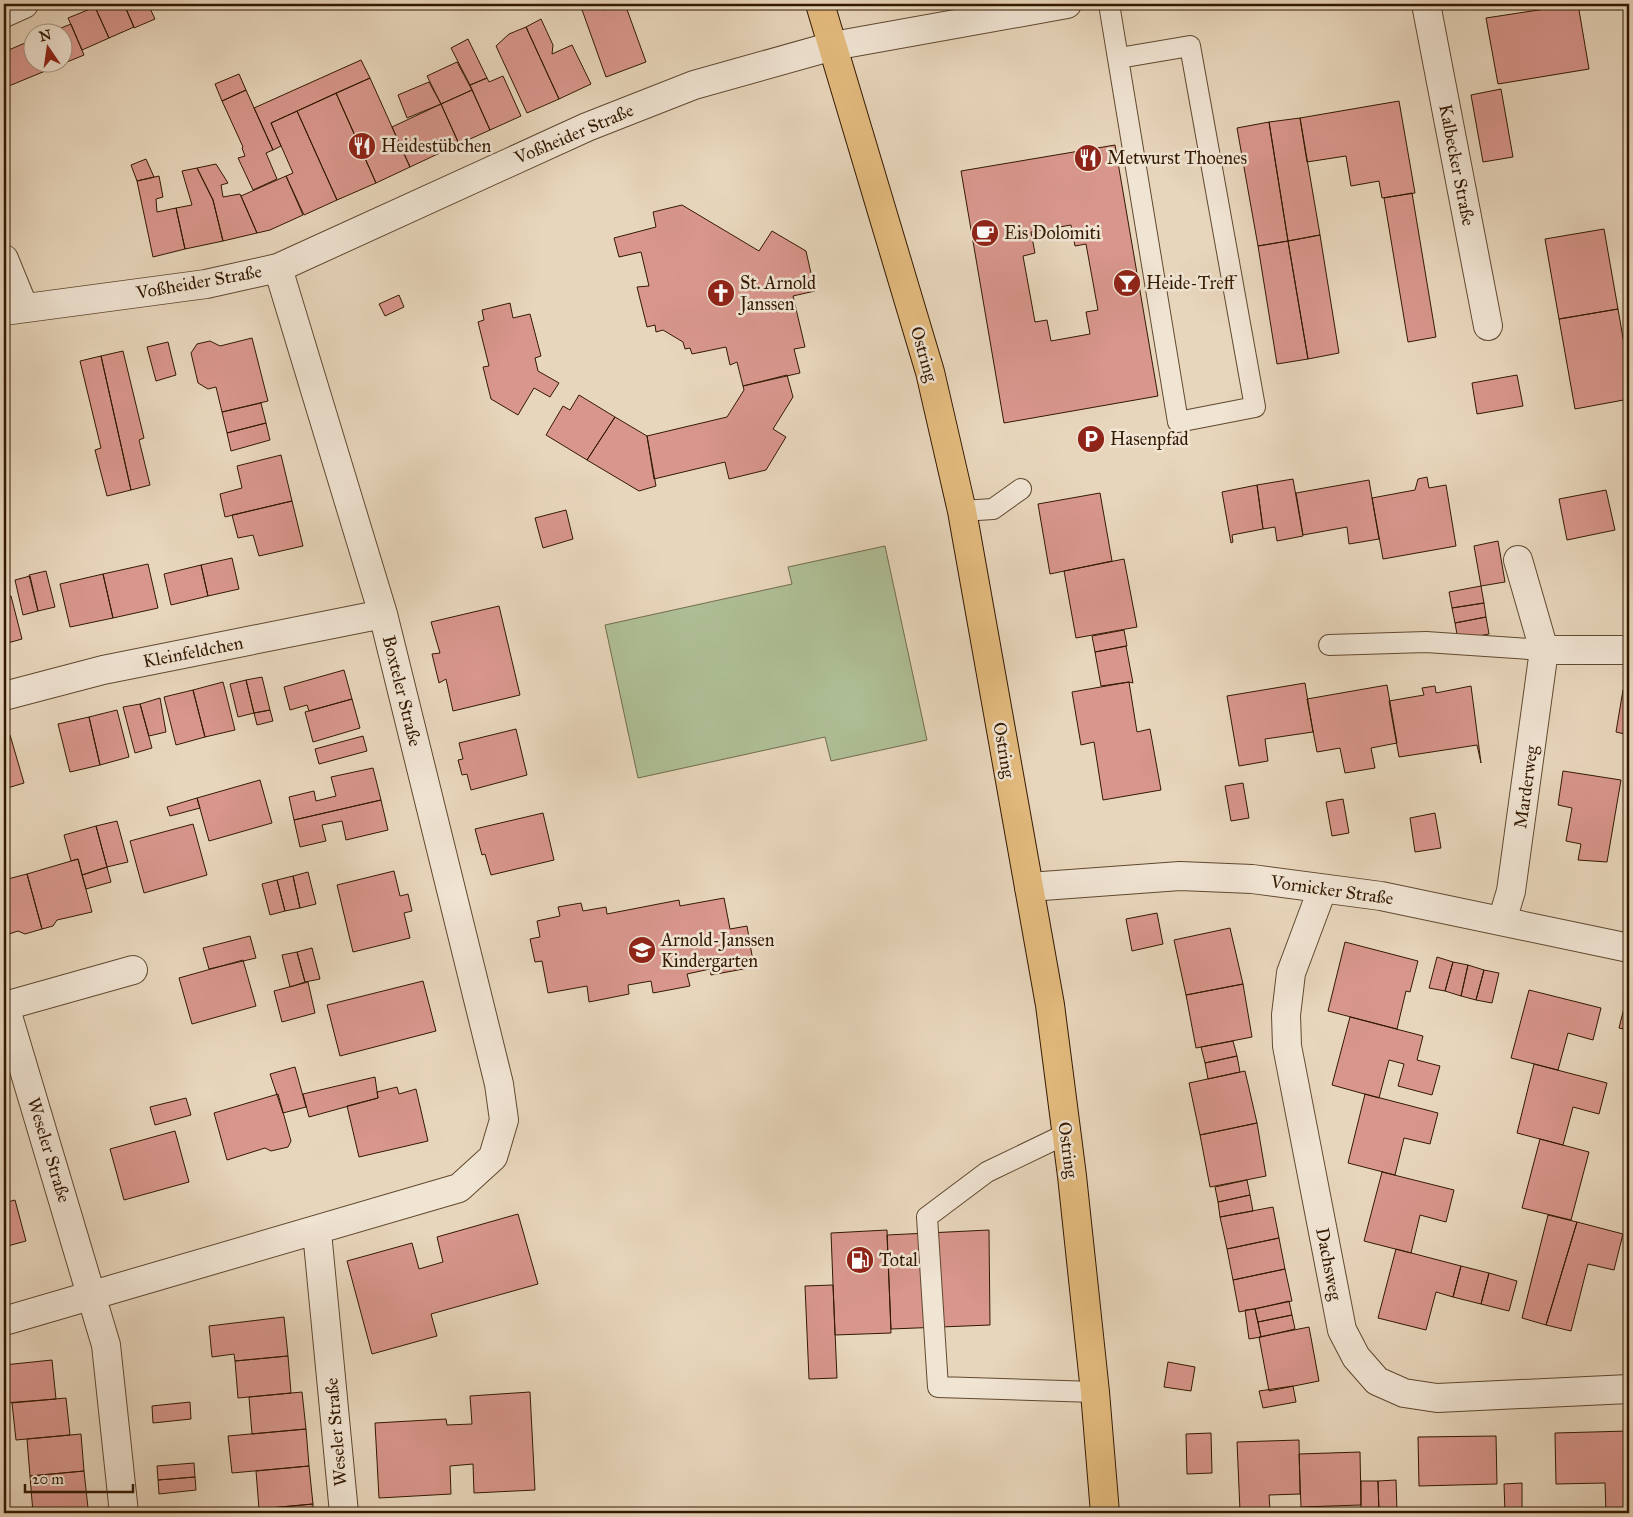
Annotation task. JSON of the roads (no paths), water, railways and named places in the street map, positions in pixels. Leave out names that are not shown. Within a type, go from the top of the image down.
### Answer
[{"type":"main road","name":"Ostring","points":[[820,4],[930,372],[962,512],[1050,1004],[1095,1392],[1105,1513]]},
{"type":"street","points":[[4,13],[24,4]]},
{"type":"street","name":"Voßheider Straße","points":[[14,309],[206,284],[278,268],[587,127],[694,85],[833,46],[1067,4]]},
{"type":"street","name":"Kalbecker Straße","points":[[1426,4],[1488,326]]},
{"type":"street","points":[[4,259],[14,309]]},
{"type":"street","name":"Boxteler Straße","points":[[278,268],[383,614],[496,1075],[504,1120],[493,1157],[459,1188],[317,1232]]},
{"type":"street","name":"Marderweg","points":[[1502,922],[1512,891],[1544,650],[1518,560]]},
{"type":"street","name":"Kleinfeldchen","points":[[4,696],[103,670],[383,614]]},
{"type":"street","points":[[1544,650],[1629,650]]},
{"type":"street","name":"Vornicker Straße","points":[[1029,886],[1180,876],[1252,879],[1322,890],[1381,896],[1629,948]]},
{"type":"street","name":"Dachsweg","points":[[1322,890],[1291,973],[1286,1015],[1287,1046],[1342,1330],[1356,1357],[1377,1381],[1404,1393],[1437,1398],[1629,1389]]},
{"type":"street","name":"Weseler Straße","points":[[124,1513],[106,1344],[5,1006],[133,970]]},
{"type":"street","points":[[4,1321],[317,1232]]},
{"type":"street","name":"Weseler Straße","points":[[317,1232],[344,1513]]},
{"type":"lane","points":[[1109,4],[1178,422],[1255,407],[1190,46],[1118,58]]},
{"type":"lane","points":[[962,512],[993,509],[1021,489]]},
{"type":"lane","points":[[1329,644],[1426,642],[1544,650]]},
{"type":"lane","points":[[1066,1134],[987,1172],[927,1217],[938,1388],[1095,1392]]},
{"type":"place","name":"Heidestübchen","points":[[362,146]]},
{"type":"place","name":"Metwurst Thoenes","points":[[1088,158]]},
{"type":"place","name":"Eis Dolomiti","points":[[985,233]]},
{"type":"place","name":"Heide-Treff","points":[[1127,283]]},
{"type":"place","name":"St. Arnold Janssen","points":[[721,293]]},
{"type":"place","name":"Hasenpfad","points":[[1091,439]]},
{"type":"place","name":"Arnold-Janssen Kindergarten","points":[[642,950]]},
{"type":"place","name":"Total","points":[[860,1260]]}]
